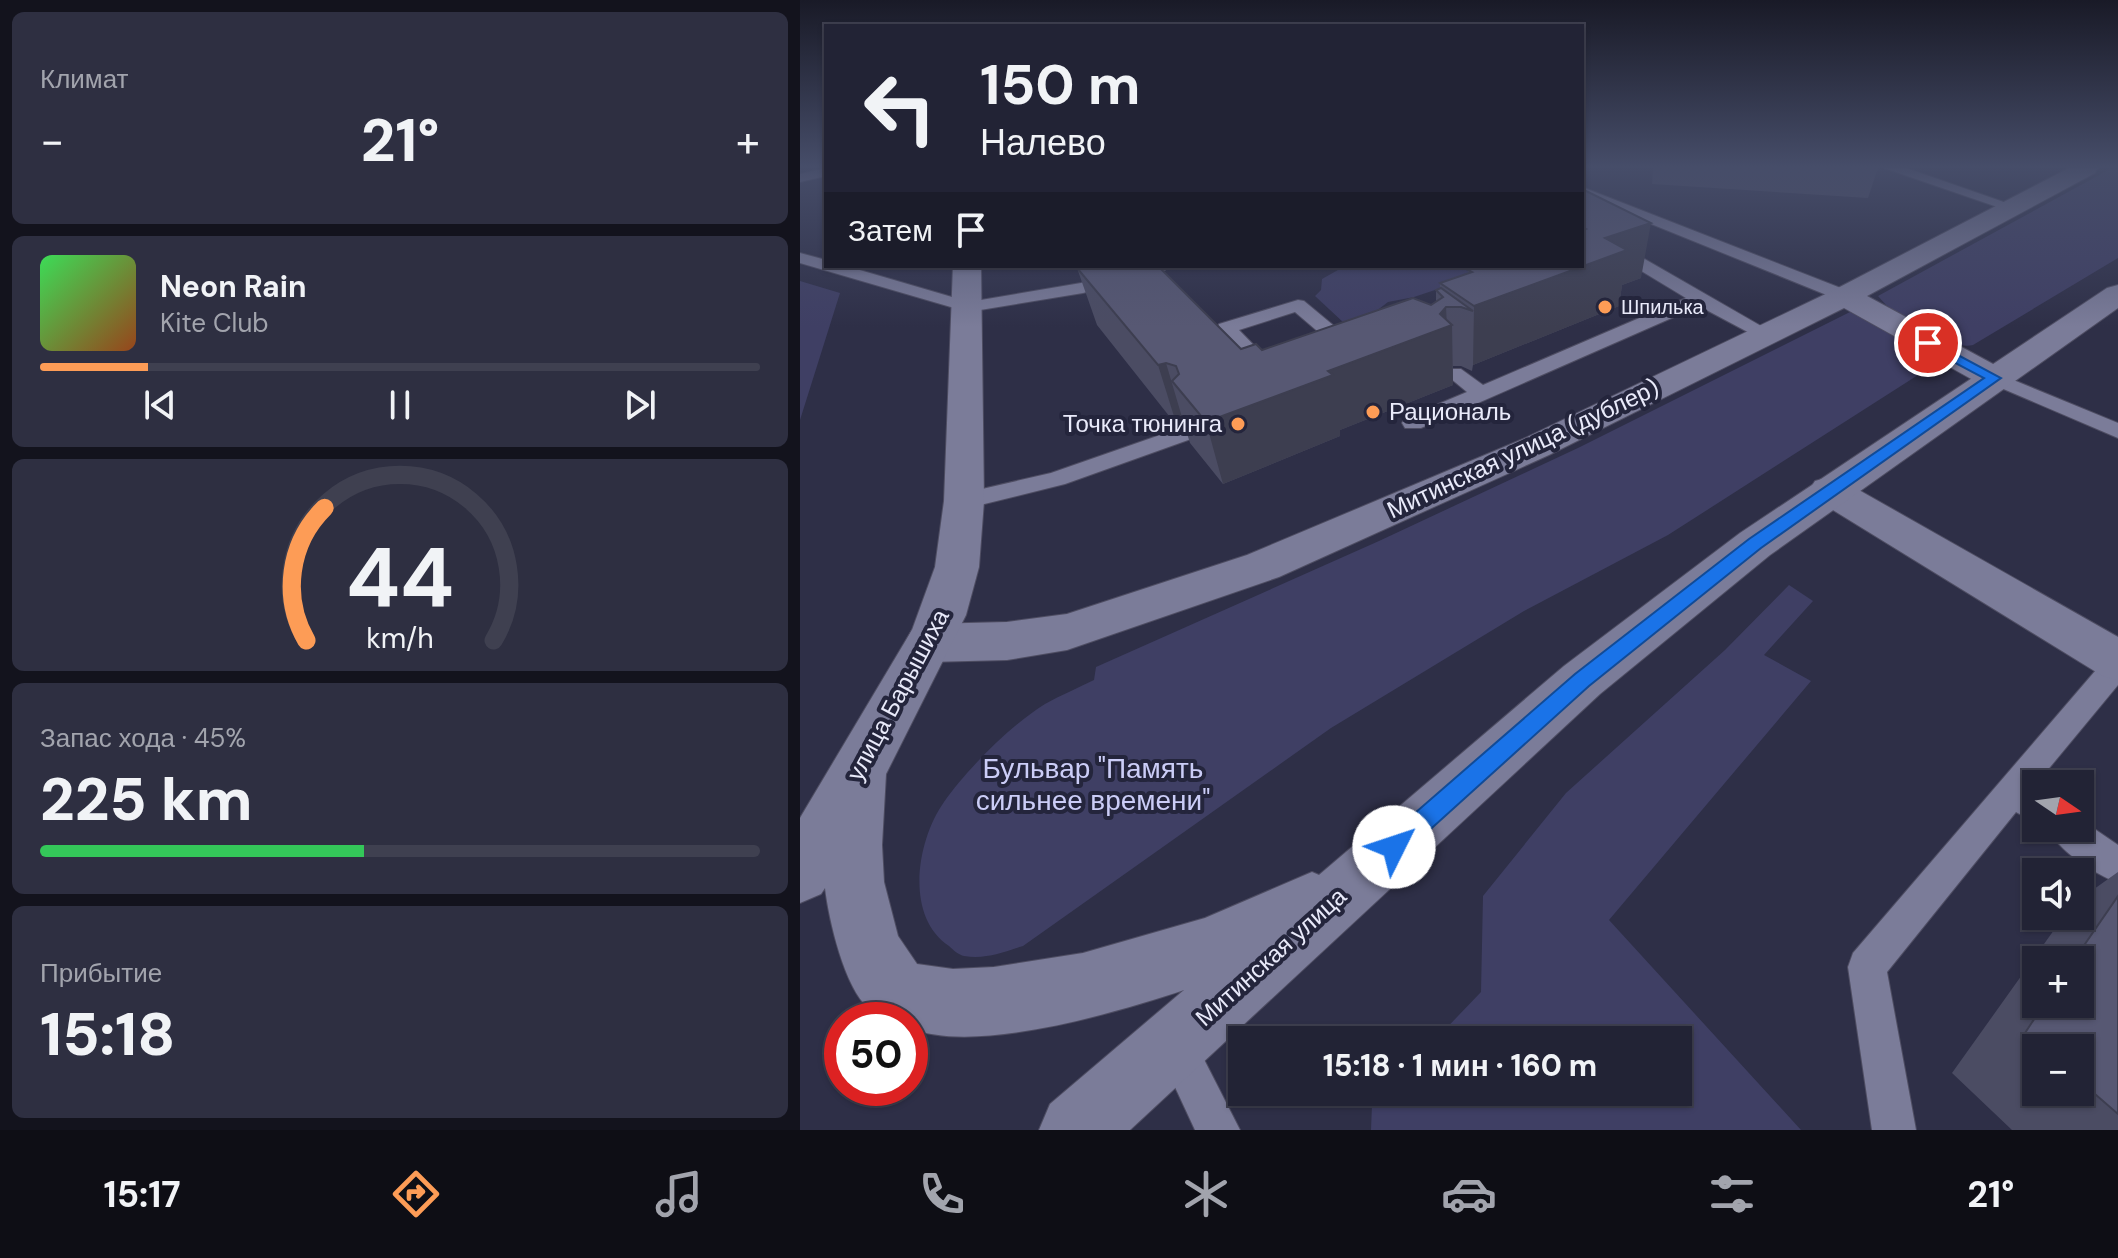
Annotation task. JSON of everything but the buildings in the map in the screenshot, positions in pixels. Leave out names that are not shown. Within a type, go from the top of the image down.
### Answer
[{"type":"main road","name":"Митинская улица (дублер)","points":[[929,643],[1007,641],[1067,632],[1263,566],[1536,447],[1845,296],[1990,221]]},
{"type":"main road","name":"улица Барышиха","points":[[800,873],[929,643],[943,615],[957,567],[964,501],[967,268]]},
{"type":"main road","name":"Митинская улица","points":[[1076,1130],[1582,680],[1829,490],[2118,294]]},
{"type":"main road","points":[[1845,296],[1994,378]]},
{"type":"main road","points":[[1829,490],[2118,663]]},
{"type":"main road","points":[[859,772],[853,869],[871,954],[894,987],[913,996],[955,1004],[1032,998],[1190,956],[1347,888]]},
{"type":"lane","points":[[1656,221],[1845,296]]},
{"type":"lane","points":[[1584,229],[1700,299],[1766,334]]},
{"type":"lane","points":[[800,258],[824,265]]},
{"type":"lane","points":[[834,268],[968,307],[1083,288],[1152,268]]},
{"type":"lane","points":[[1413,423],[1700,299]]},
{"type":"lane","points":[[1287,372],[1275,376],[1226,328],[1298,305],[1356,347],[1325,358]]},
{"type":"lane","points":[[1454,373],[1481,393]]},
{"type":"lane","points":[[1994,378],[2118,431]]},
{"type":"lane","points":[[964,501],[1057,479],[1183,434]]},
{"type":"lane","points":[[2044,770],[2118,663]]},
{"type":"lane","points":[[1894,1130],[1882,1076],[1867,967],[2022,801]]},
{"type":"lane","points":[[2085,842],[2118,866]]},
{"type":"lane","points":[[1175,1043],[1218,1130]]},
{"type":"green space","points":[[2016,221],[2118,221],[2118,258],[1973,345],[1964,346],[1941,338],[1886,305],[1878,296]]},
{"type":"green space","points":[[1341,268],[1479,268],[1465,280],[1388,302],[1375,312],[1344,323],[1315,296],[1321,290],[1322,279]]},
{"type":"green space","points":[[800,281],[840,293],[800,420]]},
{"type":"green space","name":"Бульвар \"Память сильнее времени\"","points":[[1852,311],[1920,350],[1929,360],[1929,368],[1668,535],[1524,611],[1331,728],[1023,946],[987,956],[964,956],[935,933],[925,916],[920,877],[927,836],[944,802],[990,748],[1045,704],[1094,680],[1096,667],[1379,541],[1580,447]]},
{"type":"green space","points":[[1789,585],[1813,601],[1764,655],[1811,681],[1609,920],[1801,1130],[1371,1130],[1372,1106],[1692,1106],[1692,1026],[1448,1026],[1481,992],[1483,896],[1566,793],[1725,650]]},
{"type":"place","name":"Шпилька","points":[[1605,307]]},
{"type":"place","name":"Рациональ","points":[[1373,412]]},
{"type":"place","name":"Точка тюнинга","points":[[1238,424]]},
{"type":"route","points":[[1394,847],[1582,680],[1755,544],[1994,378],[1928,343]]}]
